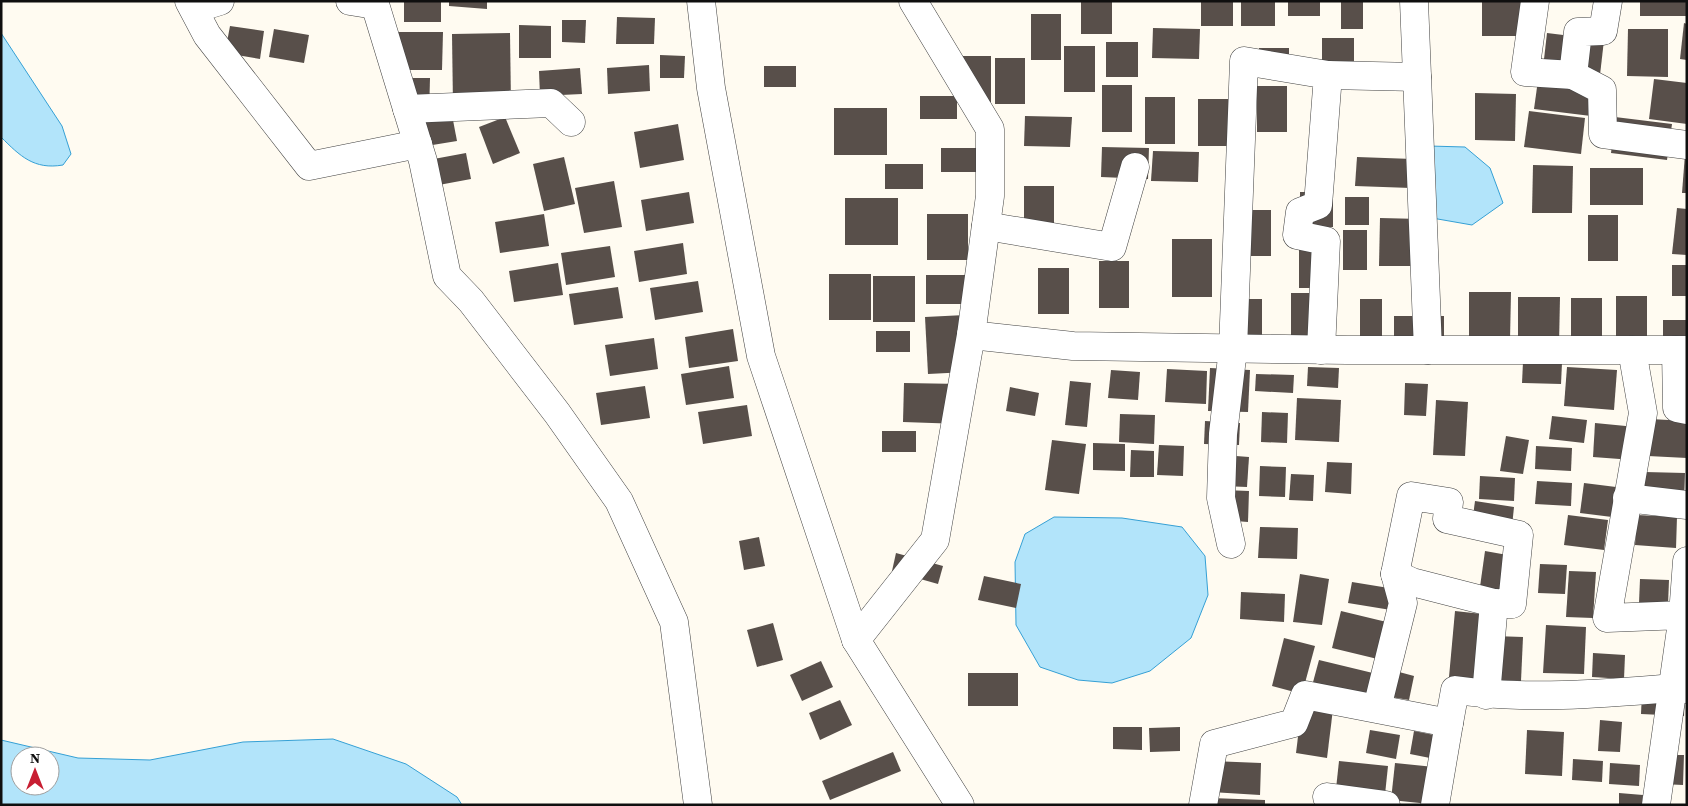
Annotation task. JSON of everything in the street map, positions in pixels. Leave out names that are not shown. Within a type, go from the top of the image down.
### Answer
[{"type":"street","points":[[220,1],[191,5],[207,35],[309,166],[418,144]]},
{"type":"street","points":[[701,1],[711,88],[761,356],[856,640],[960,805]]},
{"type":"street","points":[[856,640],[935,540],[971,335],[990,196],[990,129],[913,1]]},
{"type":"street","points":[[1414,1],[1428,350]]},
{"type":"street","points":[[1535,1],[1525,72],[1574,76],[1602,90],[1604,134],[1687,145]]},
{"type":"street","points":[[1574,76],[1578,32],[1602,31],[1608,1]]},
{"type":"street","points":[[366,3],[407,109],[418,144],[447,276],[471,301],[557,413],[619,501],[674,622],[698,805]]},
{"type":"street","points":[[1231,544],[1221,498],[1223,434],[1233,349],[1244,61],[1328,76],[1416,77]]},
{"type":"street","points":[[1321,350],[1326,241],[1297,236],[1300,212],[1318,205],[1328,76]]},
{"type":"street","points":[[407,109],[551,103],[571,122]]},
{"type":"street","points":[[986,226],[1112,247],[1135,167]]},
{"type":"street","points":[[971,335],[1073,346],[1321,350],[1682,350],[1677,408],[1687,410]]},
{"type":"street","points":[[1632,350],[1643,413],[1607,618],[1685,615]]},
{"type":"street","points":[[1377,708],[1403,603],[1395,574],[1411,496],[1448,502],[1447,519],[1519,535],[1512,604],[1494,603],[1412,582],[1395,574]]},
{"type":"street","points":[[1627,498],[1687,505]]},
{"type":"street","points":[[1656,805],[1679,689],[1687,561]]},
{"type":"street","points":[[1486,695],[1494,603]]},
{"type":"street","points":[[1435,805],[1455,690],[1486,695],[1570,696],[1679,689]]},
{"type":"street","points":[[1202,805],[1214,744],[1294,723],[1305,695],[1448,723]]},
{"type":"street","points":[[1326,797],[1386,805]]},
{"type":"water","points":[[1,33],[62,126],[71,154],[63,165],[44,165],[28,160],[1,137]]},
{"type":"water","points":[[1429,146],[1465,147],[1490,168],[1503,203],[1472,225],[1432,218]]},
{"type":"water","points":[[1054,517],[1122,518],[1182,527],[1205,556],[1208,595],[1191,638],[1150,671],[1112,683],[1078,680],[1040,667],[1016,625],[1015,562],[1025,534]]},
{"type":"water","points":[[333,739],[406,764],[457,797],[462,805],[1,805],[1,740],[27,746],[10,746],[10,796],[60,796],[60,754],[78,758],[150,760],[243,742]]},
{"type":"building","points":[[449,1],[487,1],[487,9],[449,6]]},
{"type":"building","points":[[1081,1],[1112,1],[1112,34],[1081,34]]},
{"type":"building","points":[[1201,1],[1233,1],[1233,26],[1201,26]]},
{"type":"building","points":[[1241,1],[1275,1],[1275,26],[1241,26]]},
{"type":"building","points":[[1288,1],[1320,1],[1320,16],[1288,16]]},
{"type":"building","points":[[1341,1],[1363,1],[1363,29],[1341,29]]},
{"type":"building","points":[[1482,1],[1524,1],[1523,36],[1482,36]]},
{"type":"building","points":[[1640,1],[1687,1],[1687,16],[1640,16]]},
{"type":"building","points":[[404,2],[441,2],[441,22],[404,22]]},
{"type":"building","points":[[1031,14],[1061,14],[1061,60],[1031,60]]},
{"type":"building","points":[[617,17],[655,18],[654,44],[616,44]]},
{"type":"building","points":[[562,20],[586,20],[585,43],[562,42]]},
{"type":"building","points":[[1684,23],[1687,24],[1687,60],[1680,59]]},
{"type":"building","points":[[519,25],[551,26],[551,58],[519,58]]},
{"type":"building","points":[[230,26],[264,31],[260,59],[225,53]]},
{"type":"building","points":[[1153,28],[1200,29],[1199,59],[1152,58]]},
{"type":"building","points":[[274,29],[309,35],[304,63],[269,57]]},
{"type":"building","points":[[1628,29],[1668,29],[1668,77],[1627,76]]},
{"type":"building","points":[[392,32],[443,32],[442,70],[392,70]]},
{"type":"building","points":[[510,33],[511,105],[453,106],[452,34]]},
{"type":"building","points":[[1547,33],[1604,40],[1600,75],[1543,68]]},
{"type":"building","points":[[1322,38],[1354,38],[1354,73],[1322,73]]},
{"type":"building","points":[[1106,42],[1138,42],[1138,77],[1106,77]]},
{"type":"building","points":[[1064,46],[1095,46],[1095,92],[1064,92]]},
{"type":"building","points":[[1259,48],[1289,48],[1289,67],[1259,67]]},
{"type":"building","points":[[660,55],[685,56],[684,78],[660,78]]},
{"type":"building","points":[[961,56],[991,56],[991,102],[961,102]]},
{"type":"building","points":[[995,58],[1025,58],[1025,104],[995,104]]},
{"type":"building","points":[[649,65],[650,91],[608,94],[607,68]]},
{"type":"building","points":[[764,66],[796,66],[796,87],[764,87]]},
{"type":"building","points":[[580,68],[582,94],[540,96],[539,71]]},
{"type":"building","points":[[1539,73],[1596,80],[1591,116],[1534,109]]},
{"type":"building","points":[[400,78],[430,78],[429,115]]},
{"type":"building","points":[[1654,79],[1687,83],[1687,124],[1649,119]]},
{"type":"building","points":[[1102,85],[1132,85],[1132,132],[1102,132]]},
{"type":"building","points":[[1257,86],[1287,86],[1287,132],[1257,132]]},
{"type":"building","points":[[1475,93],[1516,94],[1515,141],[1475,140]]},
{"type":"building","points":[[920,96],[957,96],[957,119],[920,119]]},
{"type":"building","points":[[1145,97],[1175,97],[1175,144],[1145,144]]},
{"type":"building","points":[[1198,99],[1229,99],[1229,146],[1198,146]]},
{"type":"building","points":[[834,108],[887,108],[887,155],[834,155]]},
{"type":"building","points":[[1529,111],[1585,118],[1581,154],[1524,147]]},
{"type":"building","points":[[452,115],[457,141],[414,148],[409,123]]},
{"type":"building","points":[[1025,116],[1072,117],[1070,147],[1024,146]]},
{"type":"building","points":[[505,117],[520,153],[493,164],[479,127]]},
{"type":"building","points":[[1615,117],[1672,124],[1667,160],[1611,153]]},
{"type":"building","points":[[678,124],[684,160],[640,168],[634,132]]},
{"type":"building","points":[[1102,147],[1149,148],[1148,179],[1101,177]]},
{"type":"building","points":[[941,148],[979,148],[979,172],[941,172]]},
{"type":"building","points":[[1153,151],[1199,152],[1198,182],[1151,181]]},
{"type":"building","points":[[466,153],[471,179],[428,187],[423,161]]},
{"type":"building","points":[[1685,154],[1687,154],[1687,193],[1682,193]]},
{"type":"building","points":[[564,157],[575,204],[544,211],[533,164]]},
{"type":"building","points":[[1357,157],[1413,159],[1411,188],[1355,186]]},
{"type":"building","points":[[885,164],[923,164],[923,189],[885,189]]},
{"type":"building","points":[[1533,165],[1573,166],[1572,213],[1532,213]]},
{"type":"building","points":[[1590,168],[1643,168],[1643,205],[1590,205]]},
{"type":"building","points":[[614,181],[622,227],[584,233],[575,188]]},
{"type":"building","points":[[1024,186],[1054,186],[1054,232],[1024,232]]},
{"type":"building","points":[[689,192],[694,223],[646,231],[641,200]]},
{"type":"building","points":[[1300,192],[1333,192],[1333,227],[1300,227]]},
{"type":"building","points":[[1345,197],[1369,197],[1369,225],[1345,225]]},
{"type":"building","points":[[845,198],[898,198],[898,245],[845,245]]},
{"type":"building","points":[[1677,208],[1687,209],[1687,255],[1672,254]]},
{"type":"building","points":[[1240,210],[1271,210],[1271,256],[1240,256]]},
{"type":"building","points":[[544,214],[549,246],[500,253],[495,222]]},
{"type":"building","points":[[927,214],[968,214],[968,260],[927,260]]},
{"type":"building","points":[[1588,215],[1618,215],[1618,261],[1588,261]]},
{"type":"building","points":[[1380,218],[1421,219],[1420,266],[1379,266]]},
{"type":"building","points":[[1343,230],[1367,230],[1367,270],[1343,270]]},
{"type":"building","points":[[1172,239],[1212,239],[1212,297],[1172,297]]},
{"type":"building","points":[[1299,241],[1330,241],[1330,288],[1299,288]]},
{"type":"building","points":[[683,243],[687,274],[639,282],[634,251]]},
{"type":"building","points":[[610,246],[615,277],[566,285],[561,253]]},
{"type":"building","points":[[1099,261],[1129,261],[1129,308],[1099,308]]},
{"type":"building","points":[[558,263],[563,295],[514,302],[509,271]]},
{"type":"building","points":[[1672,265],[1687,265],[1687,296],[1672,296]]},
{"type":"building","points":[[1038,268],[1069,268],[1069,314],[1038,314]]},
{"type":"building","points":[[829,274],[871,274],[871,320],[829,320]]},
{"type":"building","points":[[926,275],[965,275],[965,304],[926,304]]},
{"type":"building","points":[[873,276],[915,276],[915,322],[873,322]]},
{"type":"building","points":[[698,281],[703,312],[655,320],[650,288]]},
{"type":"building","points":[[618,287],[623,318],[574,325],[569,294]]},
{"type":"building","points":[[1469,292],[1511,292],[1510,340],[1469,339]]},
{"type":"building","points":[[1291,293],[1334,293],[1334,346],[1291,346]]},
{"type":"building","points":[[1616,296],[1647,296],[1647,342],[1616,342]]},
{"type":"building","points":[[1518,297],[1560,297],[1559,345],[1518,344]]},
{"type":"building","points":[[1571,298],[1602,298],[1602,345],[1571,345]]},
{"type":"building","points":[[1232,299],[1262,299],[1262,346],[1232,346]]},
{"type":"building","points":[[1360,299],[1382,299],[1382,357],[1360,357]]},
{"type":"building","points":[[965,315],[967,372],[928,374],[925,317]]},
{"type":"building","points":[[1394,316],[1444,316],[1444,355],[1394,355]]},
{"type":"building","points":[[1663,320],[1687,320],[1687,353],[1663,353]]},
{"type":"building","points":[[733,329],[738,361],[689,368],[685,337]]},
{"type":"building","points":[[876,331],[910,331],[910,352],[876,352]]},
{"type":"building","points":[[654,338],[658,369],[610,376],[605,345]]},
{"type":"building","points":[[1523,362],[1562,363],[1561,384],[1522,383]]},
{"type":"building","points":[[729,366],[734,398],[686,405],[681,374]]},
{"type":"building","points":[[1308,367],[1339,368],[1338,388],[1307,386]]},
{"type":"building","points":[[1567,367],[1617,370],[1614,410],[1564,406]]},
{"type":"building","points":[[1210,368],[1250,370],[1248,412],[1208,411]]},
{"type":"building","points":[[1167,369],[1207,371],[1206,404],[1165,402]]},
{"type":"building","points":[[1111,370],[1140,372],[1138,400],[1108,398]]},
{"type":"building","points":[[1256,374],[1294,375],[1293,393],[1255,391]]},
{"type":"building","points":[[1070,381],[1091,383],[1087,427],[1065,425]]},
{"type":"building","points":[[904,383],[962,384],[961,424],[903,422]]},
{"type":"building","points":[[1405,383],[1428,384],[1426,416],[1404,415]]},
{"type":"building","points":[[645,386],[650,418],[601,425],[596,393]]},
{"type":"building","points":[[1010,387],[1039,393],[1035,416],[1006,411]]},
{"type":"building","points":[[1297,398],[1341,400],[1339,442],[1295,440]]},
{"type":"building","points":[[1436,400],[1468,402],[1465,456],[1433,455]]},
{"type":"building","points":[[747,405],[752,436],[703,444],[698,412]]},
{"type":"building","points":[[1262,412],[1288,413],[1287,443],[1261,442]]},
{"type":"building","points":[[1120,414],[1155,415],[1154,444],[1119,442]]},
{"type":"building","points":[[1552,416],[1587,420],[1584,443],[1549,439]]},
{"type":"building","points":[[1650,419],[1687,421],[1687,458],[1648,456]]},
{"type":"building","points":[[1205,421],[1240,423],[1239,445],[1204,444]]},
{"type":"building","points":[[1595,423],[1636,427],[1633,460],[1593,457]]},
{"type":"building","points":[[882,431],[916,431],[916,452],[882,452]]},
{"type":"building","points":[[1506,436],[1529,440],[1523,474],[1500,471]]},
{"type":"building","points":[[1052,440],[1086,444],[1079,494],[1045,490]]},
{"type":"building","points":[[1093,443],[1125,444],[1125,471],[1093,470]]},
{"type":"building","points":[[1159,445],[1184,446],[1183,476],[1157,475]]},
{"type":"building","points":[[1536,446],[1572,448],[1571,471],[1535,469]]},
{"type":"building","points":[[1131,450],[1154,451],[1154,477],[1130,477]]},
{"type":"building","points":[[1223,455],[1249,457],[1247,487],[1222,486]]},
{"type":"building","points":[[1327,462],[1352,463],[1351,494],[1325,492]]},
{"type":"building","points":[[1260,466],[1286,467],[1285,497],[1259,496]]},
{"type":"building","points":[[1645,472],[1685,473],[1684,503],[1643,502]]},
{"type":"building","points":[[1291,474],[1314,475],[1313,501],[1289,500]]},
{"type":"building","points":[[1480,476],[1515,478],[1514,501],[1479,499]]},
{"type":"building","points":[[1537,481],[1572,483],[1571,506],[1535,504]]},
{"type":"building","points":[[1584,483],[1624,488],[1620,518],[1580,513]]},
{"type":"building","points":[[1224,490],[1249,491],[1248,522],[1222,520]]},
{"type":"building","points":[[1475,501],[1514,507],[1511,536],[1471,531]]},
{"type":"building","points":[[1568,515],[1608,520],[1604,550],[1564,545]]},
{"type":"building","points":[[1637,515],[1677,517],[1676,548],[1635,545]]},
{"type":"building","points":[[1260,527],[1298,528],[1297,559],[1258,558]]},
{"type":"building","points":[[759,537],[765,566],[744,570],[739,541]]},
{"type":"building","points":[[1485,551],[1513,556],[1507,599],[1479,594]]},
{"type":"building","points":[[896,553],[943,566],[938,584],[892,571]]},
{"type":"building","points":[[1540,564],[1567,565],[1565,594],[1538,593]]},
{"type":"building","points":[[1569,571],[1596,572],[1593,618],[1566,617]]},
{"type":"building","points":[[1300,574],[1329,579],[1322,625],[1293,622]]},
{"type":"building","points":[[984,576],[1021,584],[1016,608],[978,600]]},
{"type":"building","points":[[1640,579],[1669,580],[1668,605],[1639,603]]},
{"type":"building","points":[[1352,582],[1401,590],[1397,611],[1348,603]]},
{"type":"building","points":[[1241,592],[1285,594],[1284,622],[1240,619]]},
{"type":"building","points":[[1341,611],[1399,625],[1390,662],[1332,648]]},
{"type":"building","points":[[1455,611],[1491,615],[1483,691],[1448,688]]},
{"type":"building","points":[[773,623],[783,660],[757,667],[747,630]]},
{"type":"building","points":[[1546,625],[1586,627],[1584,674],[1543,673]]},
{"type":"building","points":[[1494,636],[1523,637],[1521,681],[1492,680]]},
{"type":"building","points":[[1284,638],[1315,646],[1302,694],[1272,686]]},
{"type":"building","points":[[1593,653],[1625,655],[1624,679],[1592,677]]},
{"type":"building","points":[[1319,660],[1377,674],[1367,711],[1309,697]]},
{"type":"building","points":[[821,661],[833,687],[802,701],[790,675]]},
{"type":"building","points":[[1388,669],[1414,676],[1409,700],[1379,695]]},
{"type":"building","points":[[968,673],[1018,673],[1018,706],[968,706]]},
{"type":"building","points":[[1642,692],[1685,694],[1684,716],[1641,714]]},
{"type":"building","points":[[840,700],[852,725],[820,740],[809,713]]},
{"type":"building","points":[[1302,704],[1333,709],[1327,758],[1296,753]]},
{"type":"building","points":[[1600,720],[1622,722],[1620,752],[1598,751]]},
{"type":"building","points":[[1113,727],[1142,727],[1142,750],[1113,749]]},
{"type":"building","points":[[1180,727],[1180,751],[1150,752],[1149,728]]},
{"type":"building","points":[[1370,730],[1400,735],[1396,759],[1366,753]]},
{"type":"building","points":[[1527,730],[1564,732],[1562,776],[1525,774]]},
{"type":"building","points":[[1414,731],[1444,737],[1440,760],[1410,754]]},
{"type":"building","points":[[893,752],[901,771],[830,800],[822,781]]},
{"type":"building","points":[[1663,755],[1684,755],[1683,785],[1662,784]]},
{"type":"building","points":[[1573,759],[1603,761],[1602,782],[1572,780]]},
{"type":"building","points":[[1212,761],[1261,763],[1260,795],[1211,792]]},
{"type":"building","points":[[1339,761],[1388,766],[1384,804],[1335,798]]},
{"type":"building","points":[[1395,763],[1444,768],[1439,805],[1391,800]]},
{"type":"building","points":[[1610,763],[1640,765],[1639,786],[1609,784]]},
{"type":"building","points":[[1619,793],[1643,795],[1642,805],[1619,805]]},
{"type":"building","points":[[1211,798],[1265,800],[1265,805],[1211,805]]}]
